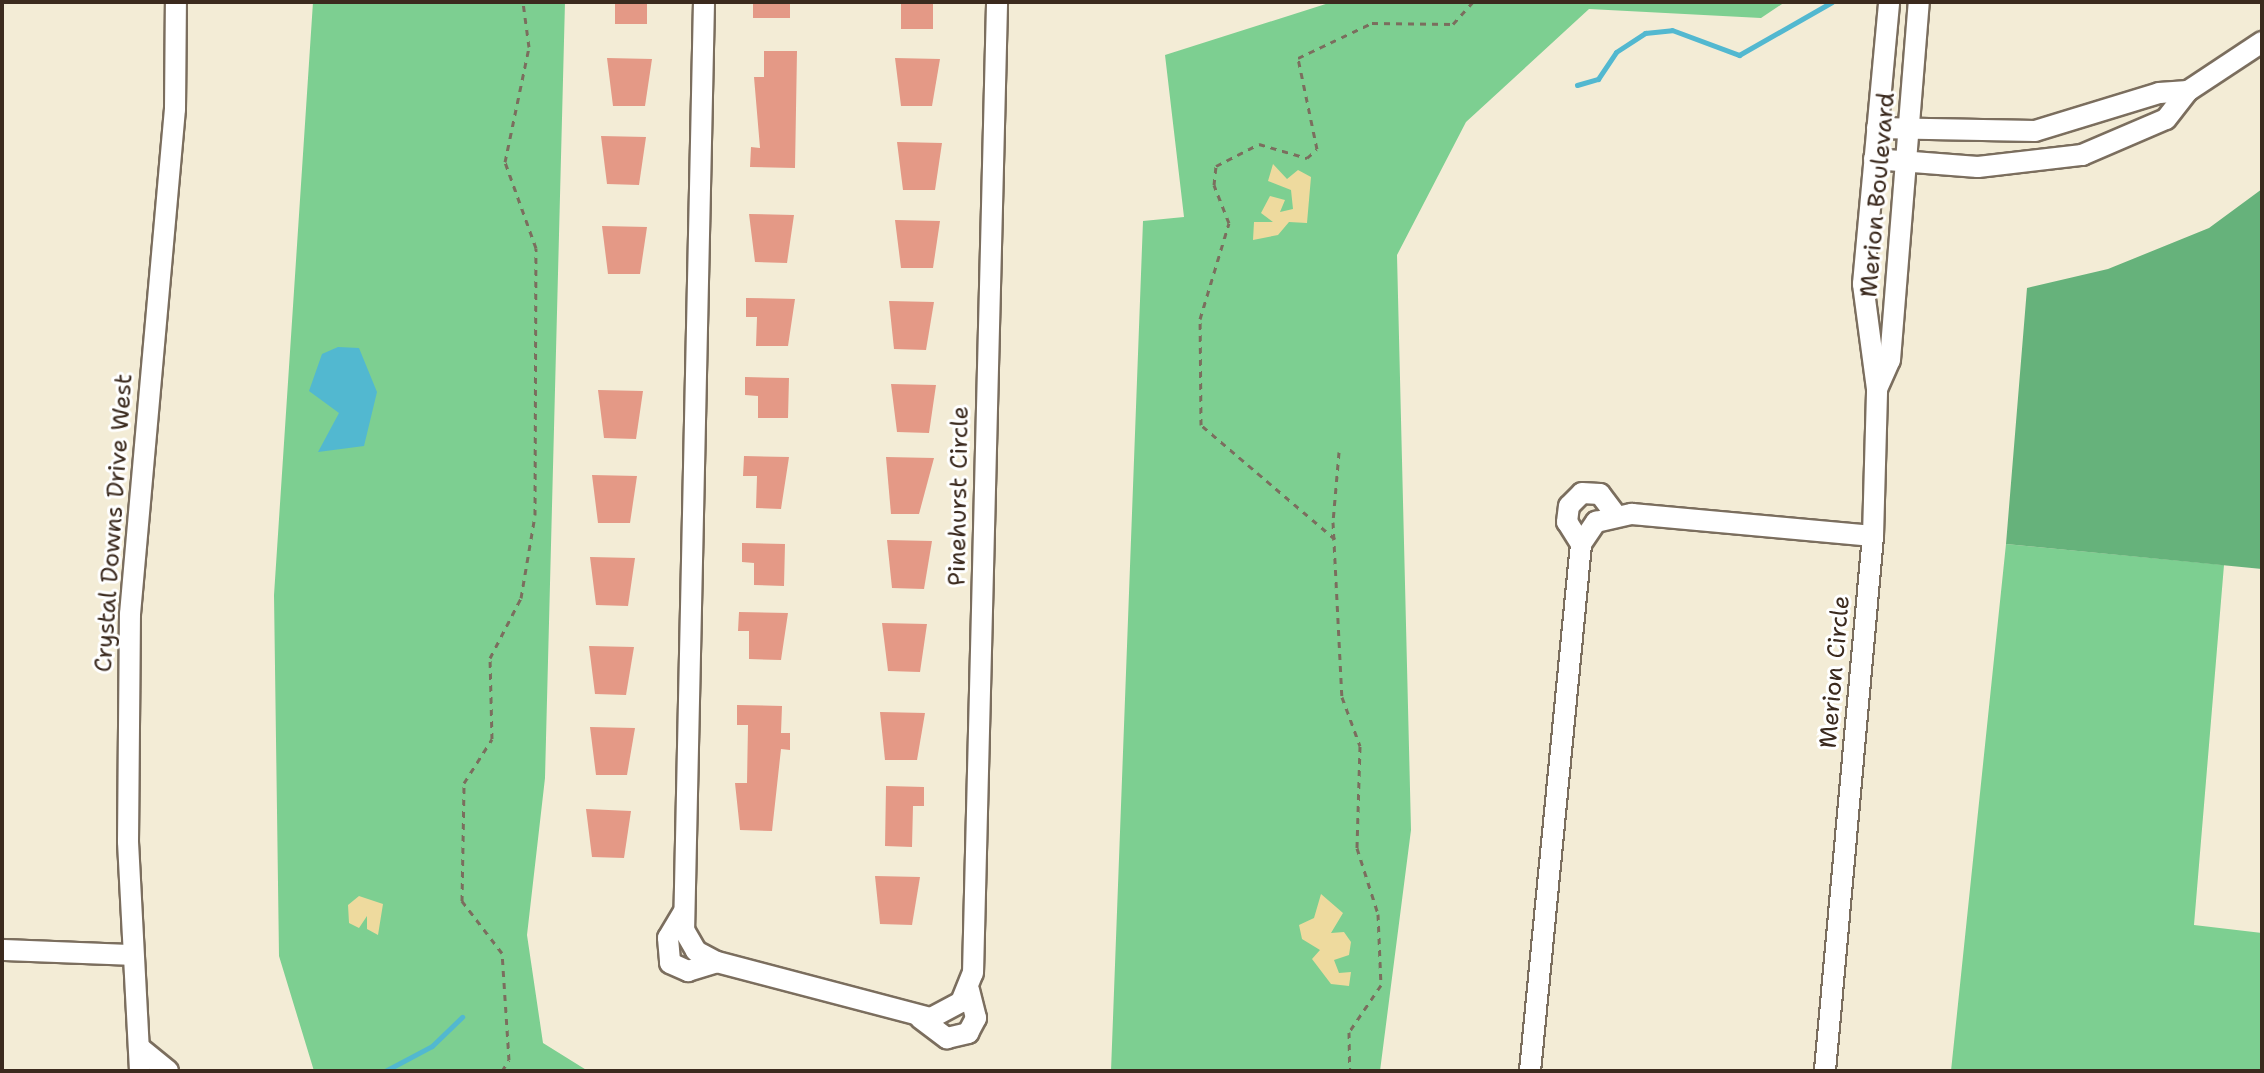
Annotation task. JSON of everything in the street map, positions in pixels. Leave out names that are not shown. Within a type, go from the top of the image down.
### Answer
[{"type":"street","name":"Crystal Downs Drive West","points":[[140,1071],[132,955],[130,614],[175,109],[176,2]]},
{"type":"street","name":"Pinehurst Circle","points":[[704,2],[683,913],[691,944],[717,962],[920,1018],[947,1038],[968,1033],[976,1018],[969,990],[997,2]]},
{"type":"street","name":"Merion Boulevard","points":[[1873,536],[1877,389],[1863,284],[1889,2]]},
{"type":"street","name":"Merion Boulevard","points":[[1877,389],[1890,360],[1919,2]]},
{"type":"street","points":[[1874,159],[1978,167],[2082,155],[2166,119],[2188,91],[2262,42]]},
{"type":"street","points":[[1877,128],[2035,131],[2159,93],[2188,91]]},
{"type":"street","points":[[1581,544],[1567,522],[1569,506],[1582,493],[1600,494],[1615,514]]},
{"type":"street","points":[[1530,1071],[1581,544],[1596,522],[1615,514],[1873,536]]},
{"type":"street","name":"Merion Circle","points":[[1825,1071],[1873,536]]},
{"type":"street","points":[[2,950],[132,955]]},
{"type":"street","points":[[920,1018],[949,1012],[969,990]]},
{"type":"street","points":[[140,1048],[168,1071]]},
{"type":"path","points":[[502,1071],[509,1060],[502,953],[462,901],[464,783],[492,739],[490,658],[521,598],[535,515],[536,248],[505,162],[529,47],[523,2]]},
{"type":"path","points":[[1335,539],[1201,425],[1200,319],[1229,223],[1214,185],[1216,166],[1259,144],[1307,158],[1317,149],[1298,58],[1372,23],[1453,24],[1473,2]]},
{"type":"path","points":[[1339,452],[1335,539],[1342,697],[1360,746],[1357,848],[1378,914],[1381,985],[1349,1032],[1350,1071]]},
{"type":"green space","points":[[313,2],[565,2],[545,778],[527,935],[543,1043],[588,1071],[314,1071],[279,956],[274,595]]},
{"type":"green space","points":[[1332,2],[1785,2],[1761,18],[1589,9],[1466,122],[1397,255],[1411,830],[1380,1071],[1111,1071],[1143,221],[1184,217],[1165,55]]},
{"type":"green space","points":[[2262,189],[2262,569],[2006,544],[2027,288],[2108,269],[2209,228]]},
{"type":"green space","points":[[2006,544],[2224,565],[2194,925],[2262,933],[2262,1071],[1951,1071]]},
{"type":"sand","points":[[1273,164],[1287,179],[1298,170],[1311,177],[1307,223],[1289,222],[1278,235],[1253,240],[1254,222],[1273,222],[1261,213],[1270,196],[1285,200],[1280,212],[1293,209],[1291,190],[1268,181]]},
{"type":"sand","points":[[1321,894],[1343,913],[1331,933],[1344,932],[1351,942],[1349,955],[1334,960],[1339,973],[1351,972],[1349,986],[1331,984],[1312,959],[1320,950],[1302,939],[1299,925],[1314,918]]},
{"type":"sand","points":[[359,896],[383,904],[378,935],[367,929],[367,916],[359,928],[349,923],[348,905]]},
{"type":"water","points":[[338,347],[359,348],[377,392],[364,446],[318,452],[339,413],[309,391],[322,354]]},
{"type":"building","points":[[615,2],[647,2],[647,24],[615,24]]},
{"type":"building","points":[[753,2],[790,2],[790,18],[753,18]]},
{"type":"building","points":[[901,2],[933,2],[933,29],[901,29]]},
{"type":"building","points":[[764,51],[797,51],[795,168],[750,167],[751,147],[760,148],[754,77],[764,77]]},
{"type":"building","points":[[607,58],[652,59],[645,106],[613,106]]},
{"type":"building","points":[[895,58],[940,59],[932,106],[901,106]]},
{"type":"building","points":[[601,136],[646,137],[639,185],[607,184]]},
{"type":"building","points":[[897,142],[942,143],[935,190],[903,190]]},
{"type":"building","points":[[749,214],[794,215],[787,263],[755,262]]},
{"type":"building","points":[[895,220],[940,221],[933,268],[901,268]]},
{"type":"building","points":[[602,226],[647,227],[640,274],[608,274]]},
{"type":"building","points":[[746,298],[795,299],[788,346],[756,346],[757,317],[746,317]]},
{"type":"building","points":[[889,301],[934,302],[926,350],[894,349]]},
{"type":"building","points":[[745,377],[789,378],[788,418],[758,418],[758,396],[745,395]]},
{"type":"building","points":[[891,384],[936,385],[929,433],[897,432]]},
{"type":"building","points":[[598,390],[643,391],[636,439],[604,438]]},
{"type":"building","points":[[744,456],[789,457],[781,509],[756,508],[757,476],[743,476]]},
{"type":"building","points":[[886,457],[934,458],[919,514],[891,514]]},
{"type":"building","points":[[592,475],[637,476],[630,523],[598,523]]},
{"type":"building","points":[[887,540],[932,541],[924,589],[892,588]]},
{"type":"building","points":[[742,543],[785,544],[784,586],[754,585],[754,563],[742,562]]},
{"type":"building","points":[[590,557],[635,558],[628,606],[596,605]]},
{"type":"building","points":[[739,612],[788,613],[781,660],[749,659],[749,631],[738,631]]},
{"type":"building","points":[[882,623],[927,624],[920,672],[888,671]]},
{"type":"building","points":[[589,646],[634,647],[626,695],[595,694]]},
{"type":"building","points":[[737,705],[782,706],[781,733],[790,733],[790,750],[781,749],[772,831],[740,830],[735,783],[747,783],[748,725],[737,725]]},
{"type":"building","points":[[880,712],[925,713],[917,760],[885,760]]},
{"type":"building","points":[[590,727],[635,728],[627,775],[596,775]]},
{"type":"building","points":[[886,786],[924,787],[924,806],[913,806],[912,847],[885,846]]},
{"type":"building","points":[[586,809],[631,811],[624,858],[592,857]]},
{"type":"building","points":[[875,876],[920,877],[912,925],[880,924]]},
{"type":"waterway","points":[[1577,85],[1598,79],[1616,52],[1645,33],[1672,30],[1739,55],[1832,2]]},
{"type":"waterway","points":[[385,1071],[432,1046],[462,1017]]}]
